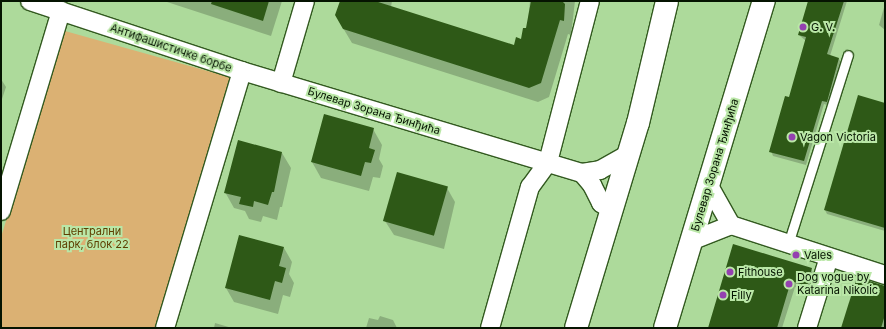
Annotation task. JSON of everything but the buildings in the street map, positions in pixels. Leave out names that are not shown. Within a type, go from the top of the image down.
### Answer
[{"type":"street","name":"Антифашистичке борбе","points":[[30,1],[281,83]]},
{"type":"street","points":[[281,83],[306,1]]},
{"type":"street","points":[[490,328],[530,187],[548,162],[590,1]]},
{"type":"street","points":[[746,1],[753,19],[754,37]]},
{"type":"street","name":"Булевар Зорана Ђинђића","points":[[665,328],[764,1]]},
{"type":"street","points":[[576,328],[638,123],[667,2]]},
{"type":"street","points":[[1,211],[61,11]]},
{"type":"street","points":[[165,328],[242,71]]},
{"type":"street","name":"Булевар Зорана Ђинђића","points":[[281,83],[582,173]]},
{"type":"street","points":[[582,173],[600,170],[627,156]]},
{"type":"street","points":[[582,173],[592,185],[601,203],[612,210]]},
{"type":"street","points":[[709,186],[731,225]]},
{"type":"street","points":[[691,241],[705,233],[731,225],[885,275]]},
{"type":"street","points":[[807,328],[830,257]]},
{"type":"lane","points":[[788,244],[848,55]]},
{"type":"green space","name":"Централни парк, блок 22","points":[[65,31],[229,77],[232,81],[156,328],[1,328],[1,237]]},
{"type":"place","name":"G. V.","points":[[803,27]]},
{"type":"place","name":"Vagon Victoria","points":[[792,137]]},
{"type":"place","name":"Vales","points":[[796,255]]},
{"type":"place","name":"Fithouse","points":[[730,272]]},
{"type":"place","name":"Dog vogue by Katarina Nikolic","points":[[789,284]]},
{"type":"place","name":"Filly","points":[[723,295]]}]
